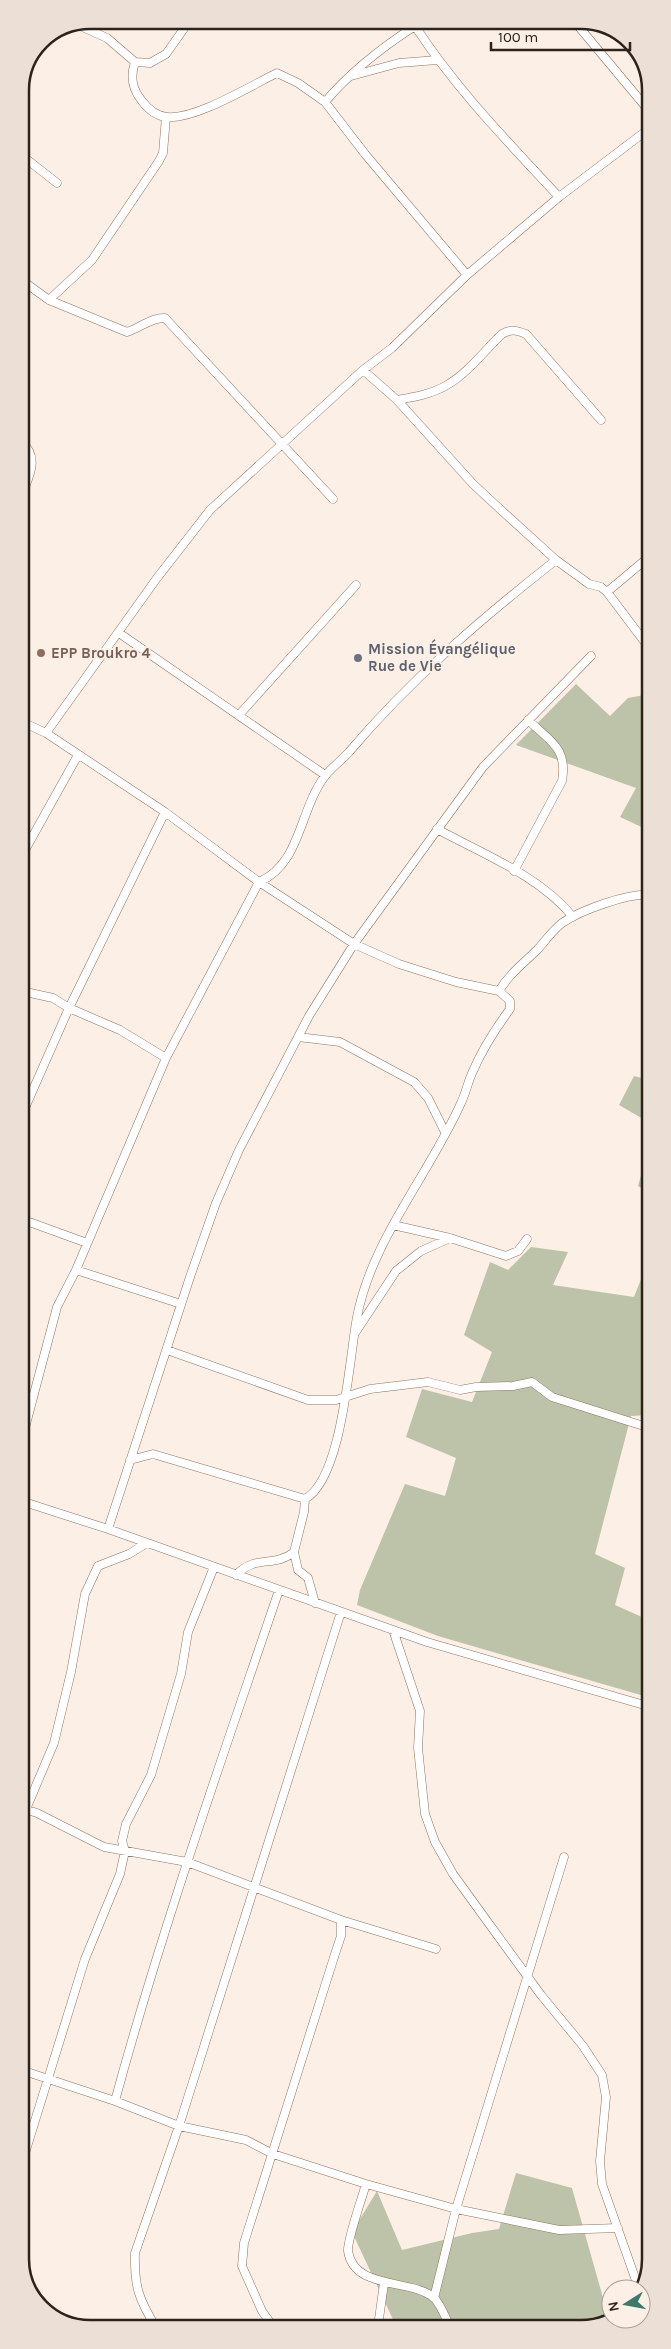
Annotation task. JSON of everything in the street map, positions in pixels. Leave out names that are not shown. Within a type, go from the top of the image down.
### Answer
[{"type":"street","points":[[87,29],[107,38],[135,62],[150,63],[166,54],[184,29]]},
{"type":"street","points":[[325,102],[346,77],[411,29]]},
{"type":"street","points":[[417,29],[437,60],[485,118],[560,197]]},
{"type":"street","points":[[581,29],[642,102]]},
{"type":"street","points":[[346,77],[398,63],[437,60]]},
{"type":"street","points":[[135,62],[131,72],[134,92],[149,110],[166,117],[184,116],[212,105],[277,73],[298,83],[325,102],[467,275]]},
{"type":"street","points":[[49,300],[92,260],[159,161],[163,153],[166,117]]},
{"type":"street","points":[[46,733],[157,578],[210,510],[363,370],[392,348],[467,275],[560,197],[642,134]]},
{"type":"street","points":[[29,161],[57,183]]},
{"type":"street","points":[[29,286],[49,300],[127,332],[138,329],[157,317],[165,318],[333,499]]},
{"type":"street","points":[[397,400],[435,391],[446,385],[460,375],[502,334],[510,330],[516,330],[526,334],[601,420]]},
{"type":"street","points":[[363,370],[397,400],[473,484],[556,560],[589,584],[601,587],[607,592],[642,638]]},
{"type":"street","points":[[29,448],[33,464],[29,475]]},
{"type":"street","points":[[29,1401],[57,1306],[76,1270],[166,1058],[259,882],[271,877],[287,860],[308,804],[325,775],[340,763],[375,721],[489,613],[556,560]]},
{"type":"street","points":[[607,592],[642,563]]},
{"type":"street","points":[[239,715],[356,585]]},
{"type":"street","points":[[119,633],[325,775]]},
{"type":"street","points":[[108,1529],[216,1203],[239,1150],[298,1037],[354,944],[483,767],[591,656]]},
{"type":"street","points":[[514,871],[562,781],[564,767],[563,756],[557,748],[528,720]]},
{"type":"street","points":[[29,725],[46,733],[165,812],[259,882],[354,944],[400,964],[456,982],[499,991],[510,1001],[510,1009],[474,1069],[462,1102],[393,1225],[364,1288],[354,1333],[347,1396],[331,1459],[315,1491],[305,1499],[304,1512],[294,1552],[298,1570],[308,1578],[315,1603]]},
{"type":"street","points":[[29,843],[78,754]]},
{"type":"street","points":[[29,1099],[69,1008],[165,812]]},
{"type":"street","points":[[437,828],[514,871],[560,901],[573,917]]},
{"type":"street","points":[[499,991],[510,973],[539,948],[552,932],[573,917],[642,894]]},
{"type":"street","points":[[29,993],[53,998],[69,1008],[120,1030],[166,1058]]},
{"type":"street","points":[[298,1037],[340,1042],[414,1082],[428,1098],[445,1132]]},
{"type":"street","points":[[29,1222],[87,1244]]},
{"type":"street","points":[[393,1225],[450,1238],[506,1256],[518,1250],[527,1240]]},
{"type":"street","points":[[354,1333],[396,1271],[421,1251],[450,1238]]},
{"type":"street","points":[[76,1270],[181,1304]]},
{"type":"street","points":[[167,1350],[308,1400],[336,1400],[370,1389],[428,1382],[460,1390],[476,1387],[513,1386],[532,1382],[552,1397],[642,1425]]},
{"type":"street","points":[[130,1460],[153,1454],[305,1499]]},
{"type":"street","points":[[29,1504],[147,1542],[394,1630],[546,1678],[642,1705]]},
{"type":"street","points":[[29,1796],[54,1743],[71,1672],[85,1594],[98,1566],[129,1554],[147,1542]]},
{"type":"street","points":[[236,1575],[244,1566],[284,1558],[294,1552]]},
{"type":"street","points":[[29,2140],[85,1960],[120,1874],[125,1852],[122,1841],[126,1824],[151,1775],[181,1674],[188,1632],[214,1567]]},
{"type":"street","points":[[115,2101],[132,2038],[187,1862],[278,1590]]},
{"type":"street","points":[[151,2320],[140,2303],[134,2275],[135,2253],[179,2126],[340,1612]]},
{"type":"street","points":[[394,1630],[420,1711],[418,1748],[424,1805],[435,1842],[453,1874],[526,1975],[583,2046],[602,2075],[606,2096],[600,2161],[602,2184],[636,2279]]},
{"type":"street","points":[[29,1811],[104,1847],[187,1862],[254,1889],[341,1920],[436,1949]]},
{"type":"street","points":[[434,2298],[456,2209],[526,1975],[564,1857]]},
{"type":"street","points":[[268,2320],[262,2311],[242,2266],[244,2243],[341,1936],[341,1920]]},
{"type":"street","points":[[29,2072],[115,2101],[179,2126],[246,2140],[273,2154],[366,2184],[456,2209],[559,2230],[618,2228]]},
{"type":"street","points":[[366,2184],[348,2250],[357,2271],[384,2283],[407,2286],[434,2298],[446,2320]]},
{"type":"street","points":[[380,2320],[384,2283]]},
{"type":"green space","points":[[576,684],[610,716],[628,698],[642,695],[642,827],[620,817],[636,788],[516,745]]},
{"type":"green space","points":[[634,1076],[642,1078],[642,1118],[619,1105]]},
{"type":"green space","points":[[642,1172],[642,1188],[638,1186]]},
{"type":"green space","points":[[531,1247],[568,1252],[553,1285],[634,1297],[642,1277],[642,1415],[631,1416],[595,1554],[625,1568],[615,1605],[642,1617],[642,1695],[438,1636],[357,1605],[360,1590],[405,1484],[445,1496],[456,1458],[406,1437],[422,1389],[472,1402],[492,1352],[464,1335],[490,1262],[508,1270]]},
{"type":"green space","points":[[516,2173],[572,2188],[601,2291],[601,2317],[581,2320],[393,2320],[352,2232],[377,2191],[402,2250],[472,2233],[499,2229]]},
{"type":"place","name":"EPP Broukro 4","points":[[41,653]]},
{"type":"place","name":"Mission Évangélique Rue de Vie","points":[[358,658]]}]
